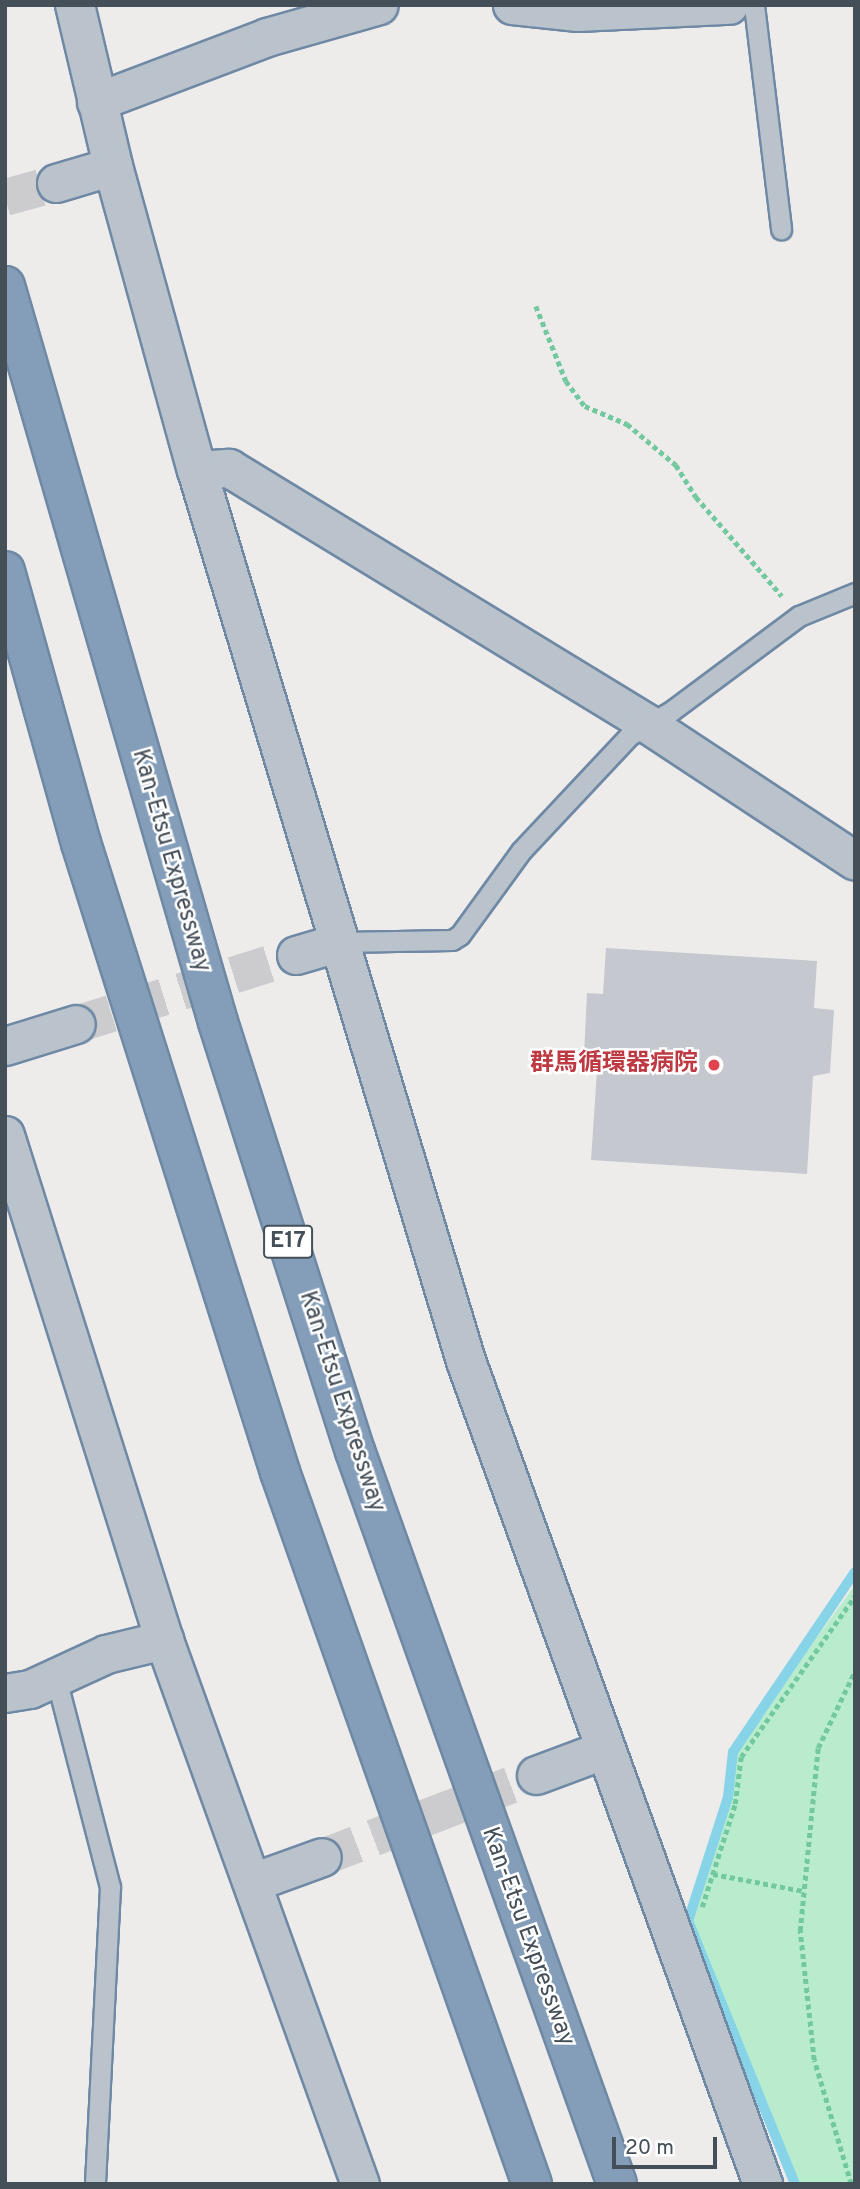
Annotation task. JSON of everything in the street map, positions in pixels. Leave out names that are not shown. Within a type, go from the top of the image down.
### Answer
[{"type":"highway","name":"Kan-Etsu Expressway","points":[[5,286],[218,1022],[351,1438],[617,2184]]},
{"type":"highway","points":[[5,571],[81,843],[280,1472],[531,2184]]},
{"type":"highway","points":[[5,656],[81,843]]},
{"type":"street","points":[[75,5],[96,102],[197,470],[466,1361],[603,1750],[763,2184]]},
{"type":"street","points":[[96,102],[267,37],[380,5]]},
{"type":"street","points":[[512,5],[578,12],[729,5]]},
{"type":"street","points":[[55,183],[113,166]]},
{"type":"street","points":[[197,470],[229,468],[646,723],[855,861]]},
{"type":"street","points":[[296,955],[340,942]]},
{"type":"street","points":[[5,1046],[76,1024]]},
{"type":"street","points":[[5,1135],[164,1640],[360,2184]]},
{"type":"street","points":[[5,1693],[56,1678],[106,1654],[164,1640]]},
{"type":"street","points":[[536,1775],[603,1750]]},
{"type":"street","points":[[253,1882],[322,1857]]},
{"type":"lane","points":[[754,5],[781,229]]},
{"type":"lane","points":[[340,942],[452,940],[460,935],[521,851],[646,723],[670,712],[799,616],[855,593]]},
{"type":"lane","points":[[56,1678],[110,1887],[95,2184]]},
{"type":"path","points":[[536,306],[566,382],[585,406],[627,424],[676,465],[696,497],[799,616]]},
{"type":"path","points":[[701,1909],[735,1804],[741,1757],[855,1596]]},
{"type":"path","points":[[851,2184],[814,2060],[804,1998],[800,1931],[818,1748],[855,1671]]},
{"type":"path","points":[[712,1874],[804,1891]]},
{"type":"green space","points":[[855,1585],[855,2184],[795,2184],[688,1921],[728,1797],[733,1752]]},
{"type":"building","name":"群馬循環器病院","points":[[606,948],[817,961],[814,1008],[834,1010],[830,1073],[813,1076],[807,1174],[591,1160],[598,1056],[584,1055],[587,993],[603,994]]},
{"type":"waterway","points":[[795,2184],[688,1921],[728,1797],[733,1752],[855,1572]]},
{"type":"tunnel","points":[[5,197],[56,183]]},
{"type":"tunnel","points":[[76,1024],[296,955]]},
{"type":"tunnel","points":[[322,1857],[536,1775]]},
{"type":"place","name":"群馬循環器病院","points":[[714,1065]]}]
